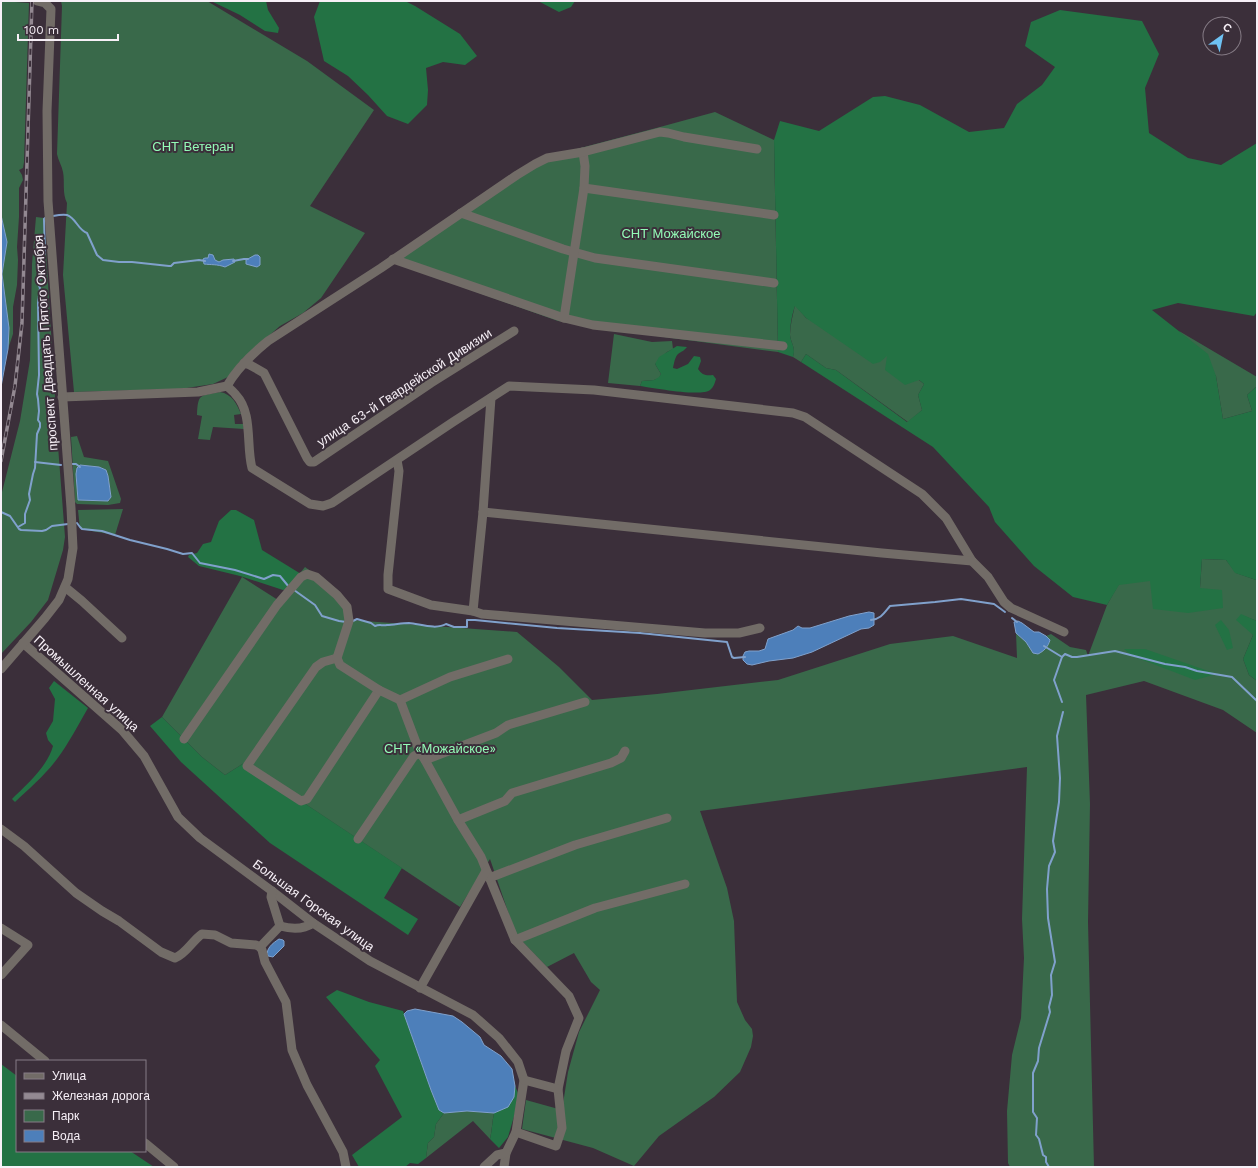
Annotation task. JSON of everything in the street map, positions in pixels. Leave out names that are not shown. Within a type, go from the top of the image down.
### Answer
[{"type":"street","name":"проспект Двадцать Пятого Октября","points":[[1,669],[59,600],[68,579],[73,548],[48,201],[47,111],[51,9],[45,4],[37,1]]},
{"type":"street","points":[[62,397],[198,392],[227,386],[231,379],[254,352],[268,341],[381,268],[535,164],[547,158],[583,152],[660,132],[668,132],[684,137],[757,149]]},
{"type":"street","points":[[564,318],[584,188],[585,166],[583,152]]},
{"type":"street","points":[[584,188],[774,215]]},
{"type":"street","points":[[461,213],[595,258],[774,283]]},
{"type":"street","points":[[393,259],[564,318],[593,325],[782,346]]},
{"type":"street","name":"улица 63-й Гвардейской Дивизии","points":[[244,363],[264,373],[307,458],[310,462],[314,462],[431,383],[514,331]]},
{"type":"street","points":[[227,386],[237,395],[244,409],[252,468],[310,504],[323,506],[332,503],[509,386],[594,390],[794,413],[805,418],[922,494],[946,518],[972,561],[988,577],[1004,602],[1011,608],[1064,632]]},
{"type":"street","points":[[473,611],[483,512],[491,398]]},
{"type":"street","points":[[397,460],[399,471],[388,575],[388,590],[431,606],[473,611],[482,614],[705,633],[739,633],[760,628]]},
{"type":"street","points":[[483,512],[972,561]]},
{"type":"street","points":[[184,739],[277,605],[301,577],[307,574],[316,577],[337,595],[347,607],[349,621],[337,658],[340,664],[379,690],[400,700],[423,756],[458,820],[481,857],[514,940],[569,996],[579,1018],[566,1051],[558,1089],[562,1128],[556,1146],[516,1132]]},
{"type":"street","points":[[65,587],[122,638]]},
{"type":"street","name":"Промышленная улица","points":[[23,643],[122,730],[144,756],[160,784]]},
{"type":"street","points":[[337,658],[323,662],[316,666],[247,766],[301,801],[307,799],[379,690]]},
{"type":"street","points":[[400,700],[450,677],[508,659]]},
{"type":"street","points":[[358,839],[414,756],[423,756],[496,733],[508,726],[585,702]]},
{"type":"street","points":[[458,820],[504,802],[512,793],[611,763],[621,758],[626,751]]},
{"type":"street","name":"Большая Горская улица","points":[[160,784],[178,818],[200,838],[313,923],[370,961],[473,1015],[499,1038],[518,1062],[524,1080],[516,1132],[506,1153],[504,1167]]},
{"type":"street","points":[[420,988],[487,874],[575,845],[667,818]]},
{"type":"street","points":[[1,829],[24,846],[76,893],[119,921],[160,952],[175,958],[182,955],[195,939],[202,934],[215,935],[230,943],[256,945],[260,947],[265,962],[286,1002],[292,1050],[307,1085],[344,1152],[346,1167]]},
{"type":"street","points":[[514,940],[595,908],[685,884]]},
{"type":"street","points":[[272,891],[271,897],[280,926]]},
{"type":"street","points":[[280,926],[291,929],[309,926],[313,923]]},
{"type":"street","points":[[260,947],[280,926]]},
{"type":"street","points":[[1,928],[28,945],[1,975]]},
{"type":"street","points":[[1,1025],[44,1060]]},
{"type":"street","points":[[524,1080],[558,1089]]},
{"type":"street","points":[[146,1144],[174,1167]]},
{"type":"street","points":[[484,1167],[497,1155],[506,1153]]},
{"type":"green space","points":[[1,1],[29,3],[24,162],[23,168],[19,170],[23,180],[19,188],[17,285],[13,307],[13,334],[8,349],[9,328],[2,274],[7,242],[1,215]]},
{"type":"green space","name":"СНТ Ветеран","points":[[61,1],[207,1],[307,61],[374,110],[310,206],[365,233],[321,298],[303,313],[280,326],[241,360],[228,377],[213,384],[180,389],[74,392],[63,275],[67,203],[63,172],[57,154]]},
{"type":"green space","points":[[211,1],[266,1],[268,10],[279,28],[278,33],[265,31],[240,15]]},
{"type":"green space","points":[[320,1],[405,1],[460,34],[477,56],[465,65],[443,62],[426,68],[428,90],[427,105],[408,124],[387,116],[348,76],[324,61],[314,17]]},
{"type":"green space","points":[[538,1],[575,1],[571,7],[559,12]]},
{"type":"green space","points":[[1060,10],[1142,21],[1159,54],[1145,88],[1149,133],[1188,158],[1221,165],[1257,143],[1257,312],[1254,316],[1178,303],[1152,310],[1208,354],[1216,376],[1223,419],[1252,411],[1247,395],[1257,386],[1257,593],[1256,580],[1235,573],[1226,560],[1202,559],[1200,588],[1222,590],[1223,608],[1188,613],[1153,609],[1150,581],[1119,585],[1107,605],[1073,597],[1034,566],[995,522],[989,507],[933,447],[801,362],[806,354],[826,368],[836,370],[907,422],[922,410],[918,395],[924,384],[919,380],[905,385],[885,370],[887,356],[880,362],[873,364],[806,318],[795,306],[790,331],[794,351],[793,357],[778,352],[774,140],[780,121],[819,131],[873,97],[885,96],[920,105],[969,132],[1004,128],[1017,104],[1042,85],[1055,67],[1025,46],[1031,22]]},
{"type":"green space","name":"СНТ Можайское","points":[[715,112],[774,140],[778,352],[596,328],[558,321],[394,263],[535,160]]},
{"type":"green space","points":[[36,217],[44,218],[65,537],[63,550],[48,600],[31,622],[1,654],[1,496],[20,421],[30,360],[32,264]]},
{"type":"green space","points":[[795,305],[806,318],[887,356],[924,384],[918,395],[922,410],[908,422],[836,370],[826,368],[806,354],[801,362],[793,357],[794,351],[790,331]]},
{"type":"green space","points":[[1179,331],[1257,377],[1257,386],[1247,395],[1252,411],[1223,419],[1216,376]]},
{"type":"green space","points":[[614,334],[652,342],[672,341],[673,349],[667,352],[655,364],[661,374],[659,378],[642,381],[640,386],[608,383]]},
{"type":"green space","points":[[677,346],[687,347],[677,355],[673,368],[677,369],[688,364],[694,356],[700,357],[701,361],[698,369],[704,375],[713,375],[716,379],[710,390],[697,393],[640,386],[642,381],[654,380],[659,377],[661,374],[655,364],[659,357]]},
{"type":"green space","points":[[220,392],[231,397],[236,403],[241,414],[234,415],[235,424],[243,424],[244,429],[213,427],[210,440],[198,439],[202,416],[197,415],[199,399],[204,395]]},
{"type":"green space","points":[[77,436],[84,457],[108,461],[121,499],[120,503],[108,505],[77,504],[75,502],[71,437]],"holes":[[[80,465],[99,467],[106,470],[108,476],[111,496],[109,501],[78,500],[77,468]]]},
{"type":"green space","points":[[123,509],[115,535],[80,529],[78,510]]},
{"type":"green space","points":[[231,510],[236,510],[254,520],[262,550],[301,574],[288,589],[283,590],[240,576],[199,566],[188,557],[189,555],[197,553],[203,544],[211,542],[219,521]]},
{"type":"green space","name":"СНТ «Можайское»","points":[[1202,559],[1226,560],[1236,573],[1256,580],[1257,621],[1241,615],[1253,635],[1243,659],[1249,675],[1257,681],[1257,733],[1223,710],[1144,681],[1086,695],[1090,804],[1088,922],[1094,1167],[1010,1167],[1008,1163],[1007,1111],[1012,1055],[1021,1018],[1024,958],[1022,919],[1027,767],[700,811],[727,888],[734,921],[737,1002],[745,1020],[752,1029],[753,1036],[751,1047],[740,1072],[714,1097],[659,1136],[634,1166],[593,1148],[522,1129],[526,1100],[562,1110],[568,1072],[579,1032],[600,990],[591,982],[574,953],[547,967],[516,935],[490,859],[460,907],[244,763],[225,775],[202,757],[162,717],[242,577],[278,600],[305,567],[338,591],[350,620],[517,632],[559,667],[592,700],[778,680],[890,644],[953,636],[1017,658],[1016,633],[1026,642],[1033,653],[1050,640],[1046,636],[1051,634],[1070,647],[1086,650],[1088,656],[1107,605],[1119,584],[1150,580],[1200,588]]},
{"type":"green space","points":[[1241,614],[1257,621],[1257,681],[1249,675],[1243,659],[1253,635],[1236,620]]},
{"type":"green space","points":[[1221,620],[1229,630],[1233,648],[1227,650],[1215,625]]},
{"type":"green space","points":[[1124,649],[1145,649],[1217,674],[1195,680],[1132,656]]},
{"type":"green space","points":[[54,681],[88,708],[57,759],[15,802],[12,799],[42,768],[53,746],[48,740],[46,733],[53,721],[55,699],[49,688]]},
{"type":"green space","points":[[162,717],[202,757],[225,775],[244,763],[402,868],[384,898],[418,919],[408,935],[270,843],[181,762],[150,726]]},
{"type":"green space","points":[[337,990],[369,1002],[403,1011],[439,1110],[444,1113],[436,1124],[434,1137],[428,1143],[426,1158],[418,1164],[410,1163],[405,1167],[359,1167],[352,1155],[402,1117],[375,1066],[380,1060],[326,997]]},
{"type":"green space","points":[[1,1064],[16,1075],[16,1152],[132,1152],[154,1167],[1,1167]]},
{"type":"green space","points":[[515,1086],[518,1093],[515,1113],[508,1137],[499,1148],[490,1139],[494,1113],[507,1106],[513,1096]]},
{"type":"green space","points":[[467,1111],[494,1113],[490,1139],[473,1121],[426,1158],[428,1143],[434,1137],[436,1124],[444,1113]]},
{"type":"water","points":[[1,215],[7,242],[2,274],[9,328],[8,349],[1,387]]},
{"type":"water","points":[[209,254],[213,255],[215,260],[219,262],[234,259],[235,262],[225,267],[204,264],[203,259],[208,258]]},
{"type":"water","points":[[255,255],[260,257],[260,265],[257,267],[246,264],[246,260]]},
{"type":"water","points":[[80,465],[99,467],[106,470],[111,497],[108,501],[78,500],[76,474],[77,468]]},
{"type":"water","points":[[869,612],[874,613],[874,625],[869,628],[861,629],[812,652],[793,658],[752,665],[747,664],[743,660],[745,652],[765,649],[768,639],[793,630],[798,626],[802,628],[810,628],[849,616]]},
{"type":"water","points":[[1018,621],[1034,632],[1039,632],[1046,636],[1050,640],[1044,650],[1038,654],[1033,653],[1026,642],[1016,633],[1014,622]]},
{"type":"water","points":[[279,939],[284,941],[284,946],[273,957],[268,956],[267,953],[272,944]]},
{"type":"water","points":[[415,1009],[453,1016],[480,1037],[484,1045],[501,1056],[512,1069],[515,1086],[514,1097],[508,1107],[494,1113],[467,1111],[444,1113],[439,1110],[404,1014],[407,1011]]},
{"type":"waterway","points":[[53,216],[65,215],[73,219],[81,229],[87,233],[97,255],[103,260],[169,266],[174,263],[199,260],[205,261]]},
{"type":"waterway","points":[[18,527],[25,523],[25,514],[30,500],[29,494],[35,468],[37,434],[40,427],[38,420],[39,411],[37,394],[39,375],[38,303],[40,288],[38,284],[40,278],[40,260],[38,256],[39,254],[45,254],[45,218]]},
{"type":"waterway","points":[[233,261],[248,259]]},
{"type":"waterway","points":[[35,462],[61,465]]},
{"type":"waterway","points":[[72,464],[76,464],[80,467]]},
{"type":"waterway","points":[[1,512],[10,516],[21,530],[42,531],[52,526],[68,524]]},
{"type":"waterway","points":[[77,523],[82,529],[102,531],[183,554],[192,553],[200,563],[235,570],[264,579],[273,575],[280,576],[289,587]]},
{"type":"waterway","points":[[294,590],[315,605],[322,616],[346,622]]},
{"type":"waterway","points":[[871,620],[880,617],[890,606],[961,599],[994,604],[1005,612]]},
{"type":"waterway","points":[[1012,618],[1017,622]]},
{"type":"waterway","points":[[351,622],[357,619],[371,623],[375,626],[409,623],[433,627],[446,624],[454,627],[467,627],[467,620],[475,620],[557,628],[640,633],[727,642],[732,657],[745,657]]},
{"type":"waterway","points":[[1044,646],[1062,657]]},
{"type":"waterway","points":[[1062,702],[1054,680],[1062,657],[1065,654],[1072,657],[1077,657],[1115,651],[1165,664],[1232,677],[1257,701]]},
{"type":"waterway","points":[[1049,1167],[1046,1162],[1046,1157],[1043,1155],[1039,1139],[1036,1135],[1037,1118],[1033,1112],[1033,1073],[1038,1061],[1039,1048],[1050,1012],[1049,1007],[1052,995],[1051,975],[1055,962],[1048,918],[1047,889],[1049,866],[1055,852],[1053,841],[1059,802],[1060,778],[1057,736],[1063,712]]},
{"type":"railway","points":[[1,461],[15,386],[22,323],[32,1]]}]
